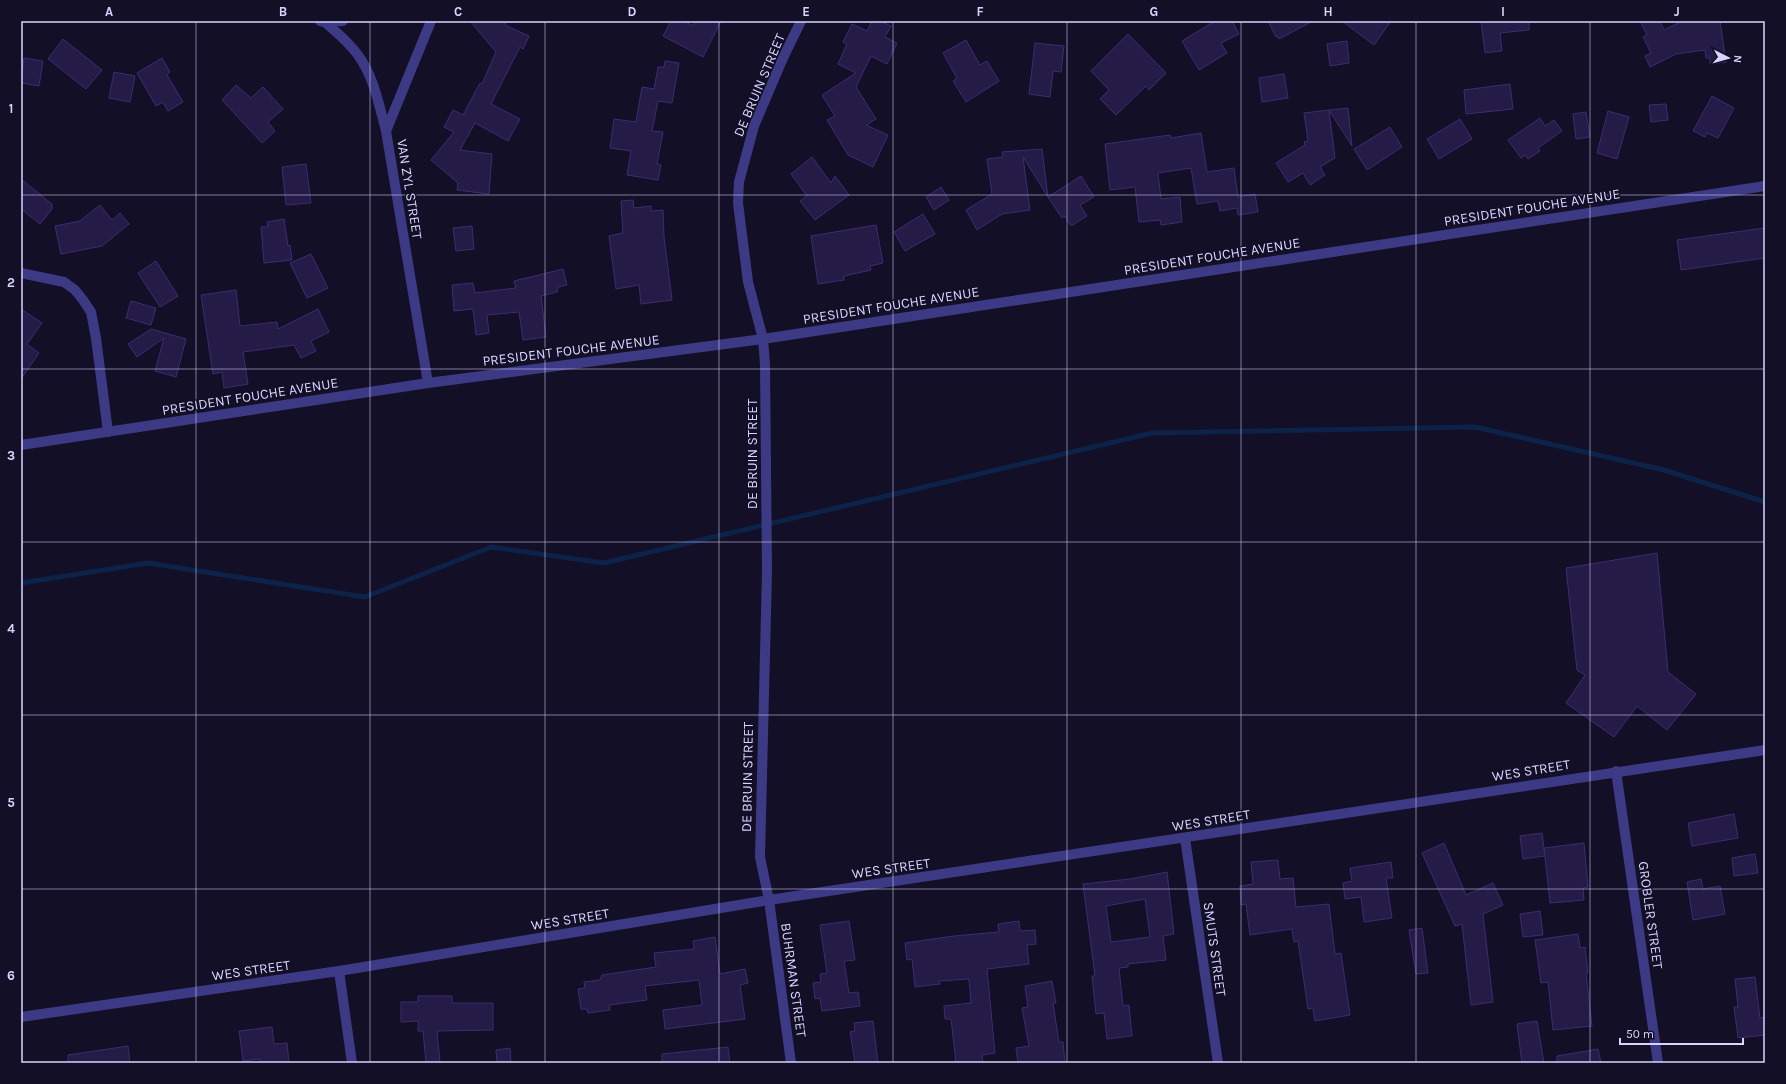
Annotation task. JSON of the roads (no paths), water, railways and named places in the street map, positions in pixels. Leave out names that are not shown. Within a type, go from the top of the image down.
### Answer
[{"type":"street","points":[[322,22],[343,21]]},
{"type":"street","points":[[386,131],[431,21]]},
{"type":"street","name":"DE BRUIN STREET","points":[[769,900],[760,857],[766,541],[765,364],[763,339],[748,282],[738,203],[739,182],[754,126],[783,58],[801,21]]},
{"type":"street","name":"VAN ZYL STREET","points":[[322,22],[347,42],[358,54],[367,69],[386,131],[428,383]]},
{"type":"street","name":"PRESIDENT FOUCHE AVENUE","points":[[21,445],[428,383],[763,339],[1765,186]]},
{"type":"street","points":[[21,273],[64,282],[75,290],[91,312],[96,338],[108,432]]},
{"type":"street","name":"WES STREET","points":[[21,1017],[339,971],[769,900],[1185,838],[1616,771],[1765,750]]},
{"type":"street","name":"GROBLER STREET","points":[[1616,771],[1658,1063]]},
{"type":"street","name":"SMUTS STREET","points":[[1185,838],[1218,1063]]},
{"type":"street","name":"BUHRMAN STREET","points":[[769,900],[791,1063]]},
{"type":"street","points":[[339,971],[352,1063]]},
{"type":"waterway","points":[[21,583],[148,563],[365,597],[491,547],[604,563],[1152,433],[1475,427],[1664,470],[1765,502]]}]
